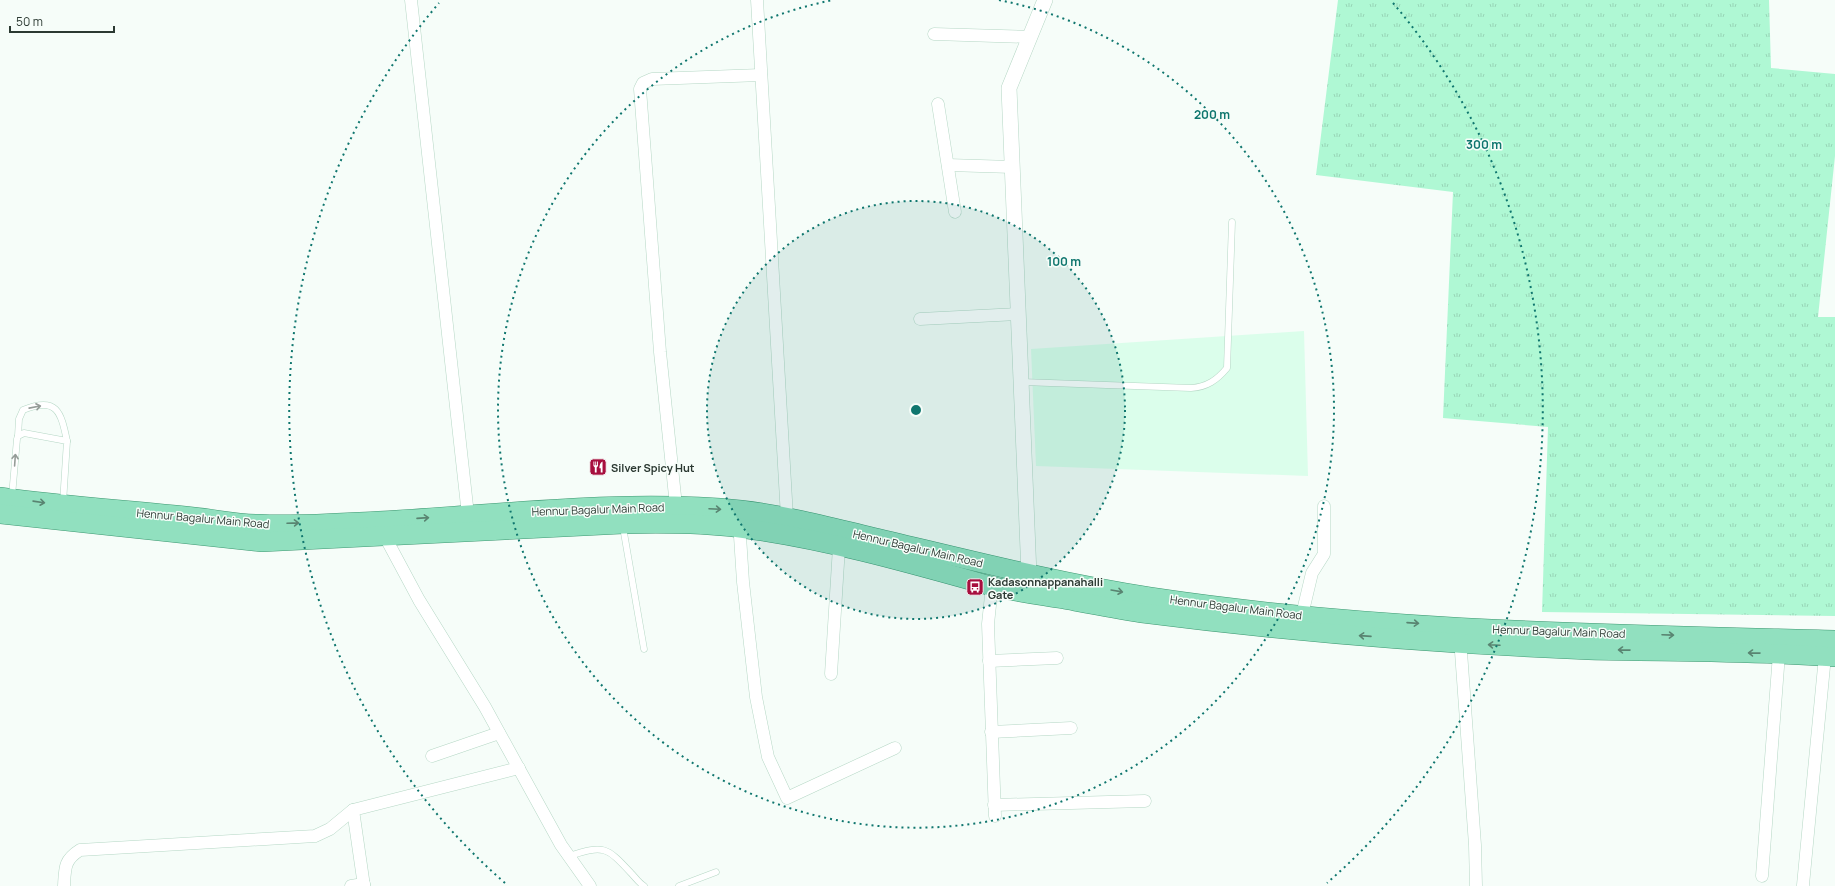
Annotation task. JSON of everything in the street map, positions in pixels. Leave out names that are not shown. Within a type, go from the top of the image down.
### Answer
[{"type":"main road","name":"Hennur Bagalur Main Road","points":[[6,498],[62,513],[262,542],[381,529],[468,515],[676,506],[740,519],[839,547],[992,586],[1028,584],[1149,597],[1589,650],[1830,656]]},
{"type":"main road","name":"Hennur Bagalur Main Road","points":[[0,514],[62,513]]},
{"type":"main road","name":"Hennur Bagalur Main Road","points":[[381,529],[672,523],[787,517],[1028,584],[1139,612],[1299,631],[1460,635],[1590,633],[1835,640]]},
{"type":"street","points":[[411,0],[468,515]]},
{"type":"street","points":[[757,0],[787,517]]},
{"type":"street","points":[[1028,584],[1022,382],[1009,88],[1045,0]]},
{"type":"street","points":[[934,34],[1030,37]]},
{"type":"street","points":[[676,506],[660,352],[640,89],[643,83],[652,79],[761,75]]},
{"type":"street","points":[[938,104],[955,212]]},
{"type":"street","points":[[948,165],[1012,167]]},
{"type":"street","points":[[920,319],[1019,314]]},
{"type":"street","points":[[1302,615],[1312,573],[1324,554],[1324,506]]},
{"type":"street","points":[[740,519],[756,697],[768,757],[787,798],[895,748]]},
{"type":"street","points":[[381,529],[419,600],[499,733],[569,856],[590,886]]},
{"type":"street","points":[[831,674],[839,547]]},
{"type":"street","points":[[992,586],[988,624],[995,811],[1144,801]]},
{"type":"street","points":[[1460,635],[1476,886]]},
{"type":"street","points":[[1762,876],[1779,654]]},
{"type":"street","points":[[1803,885],[1830,656]]},
{"type":"street","points":[[989,661],[1056,658]]},
{"type":"street","points":[[991,732],[1071,728]]},
{"type":"street","points":[[432,756],[499,733]]},
{"type":"street","points":[[64,886],[65,868],[70,856],[80,850],[315,836],[330,829],[353,810],[519,768]]},
{"type":"street","points":[[351,886],[364,885],[353,810]]},
{"type":"lane","points":[[1022,382],[1191,388],[1204,387],[1219,378],[1227,368],[1232,222]]},
{"type":"lane","points":[[6,498],[18,436],[19,419],[23,410],[33,406],[46,405],[56,408],[62,418],[66,441],[62,513]]},
{"type":"lane","points":[[18,436],[24,433],[66,441]]},
{"type":"lane","points":[[623,524],[644,649]]},
{"type":"lane","points":[[569,856],[588,850],[602,849],[613,854],[644,886]]},
{"type":"lane","points":[[680,886],[716,872]]},
{"type":"shaded area","points":[[1304,331],[1308,476],[1036,466],[1031,349]]},
{"type":"green space","points":[[1338,0],[1769,0],[1771,68],[1835,74],[1835,156],[1818,317],[1835,317],[1835,616],[1542,612],[1548,427],[1443,418],[1453,192],[1316,175]]},
{"type":"place","name":"Silver Spicy Hut","points":[[598,467]]},
{"type":"place","name":"Kadasonnappanahalli Gate","points":[[975,587]]}]
